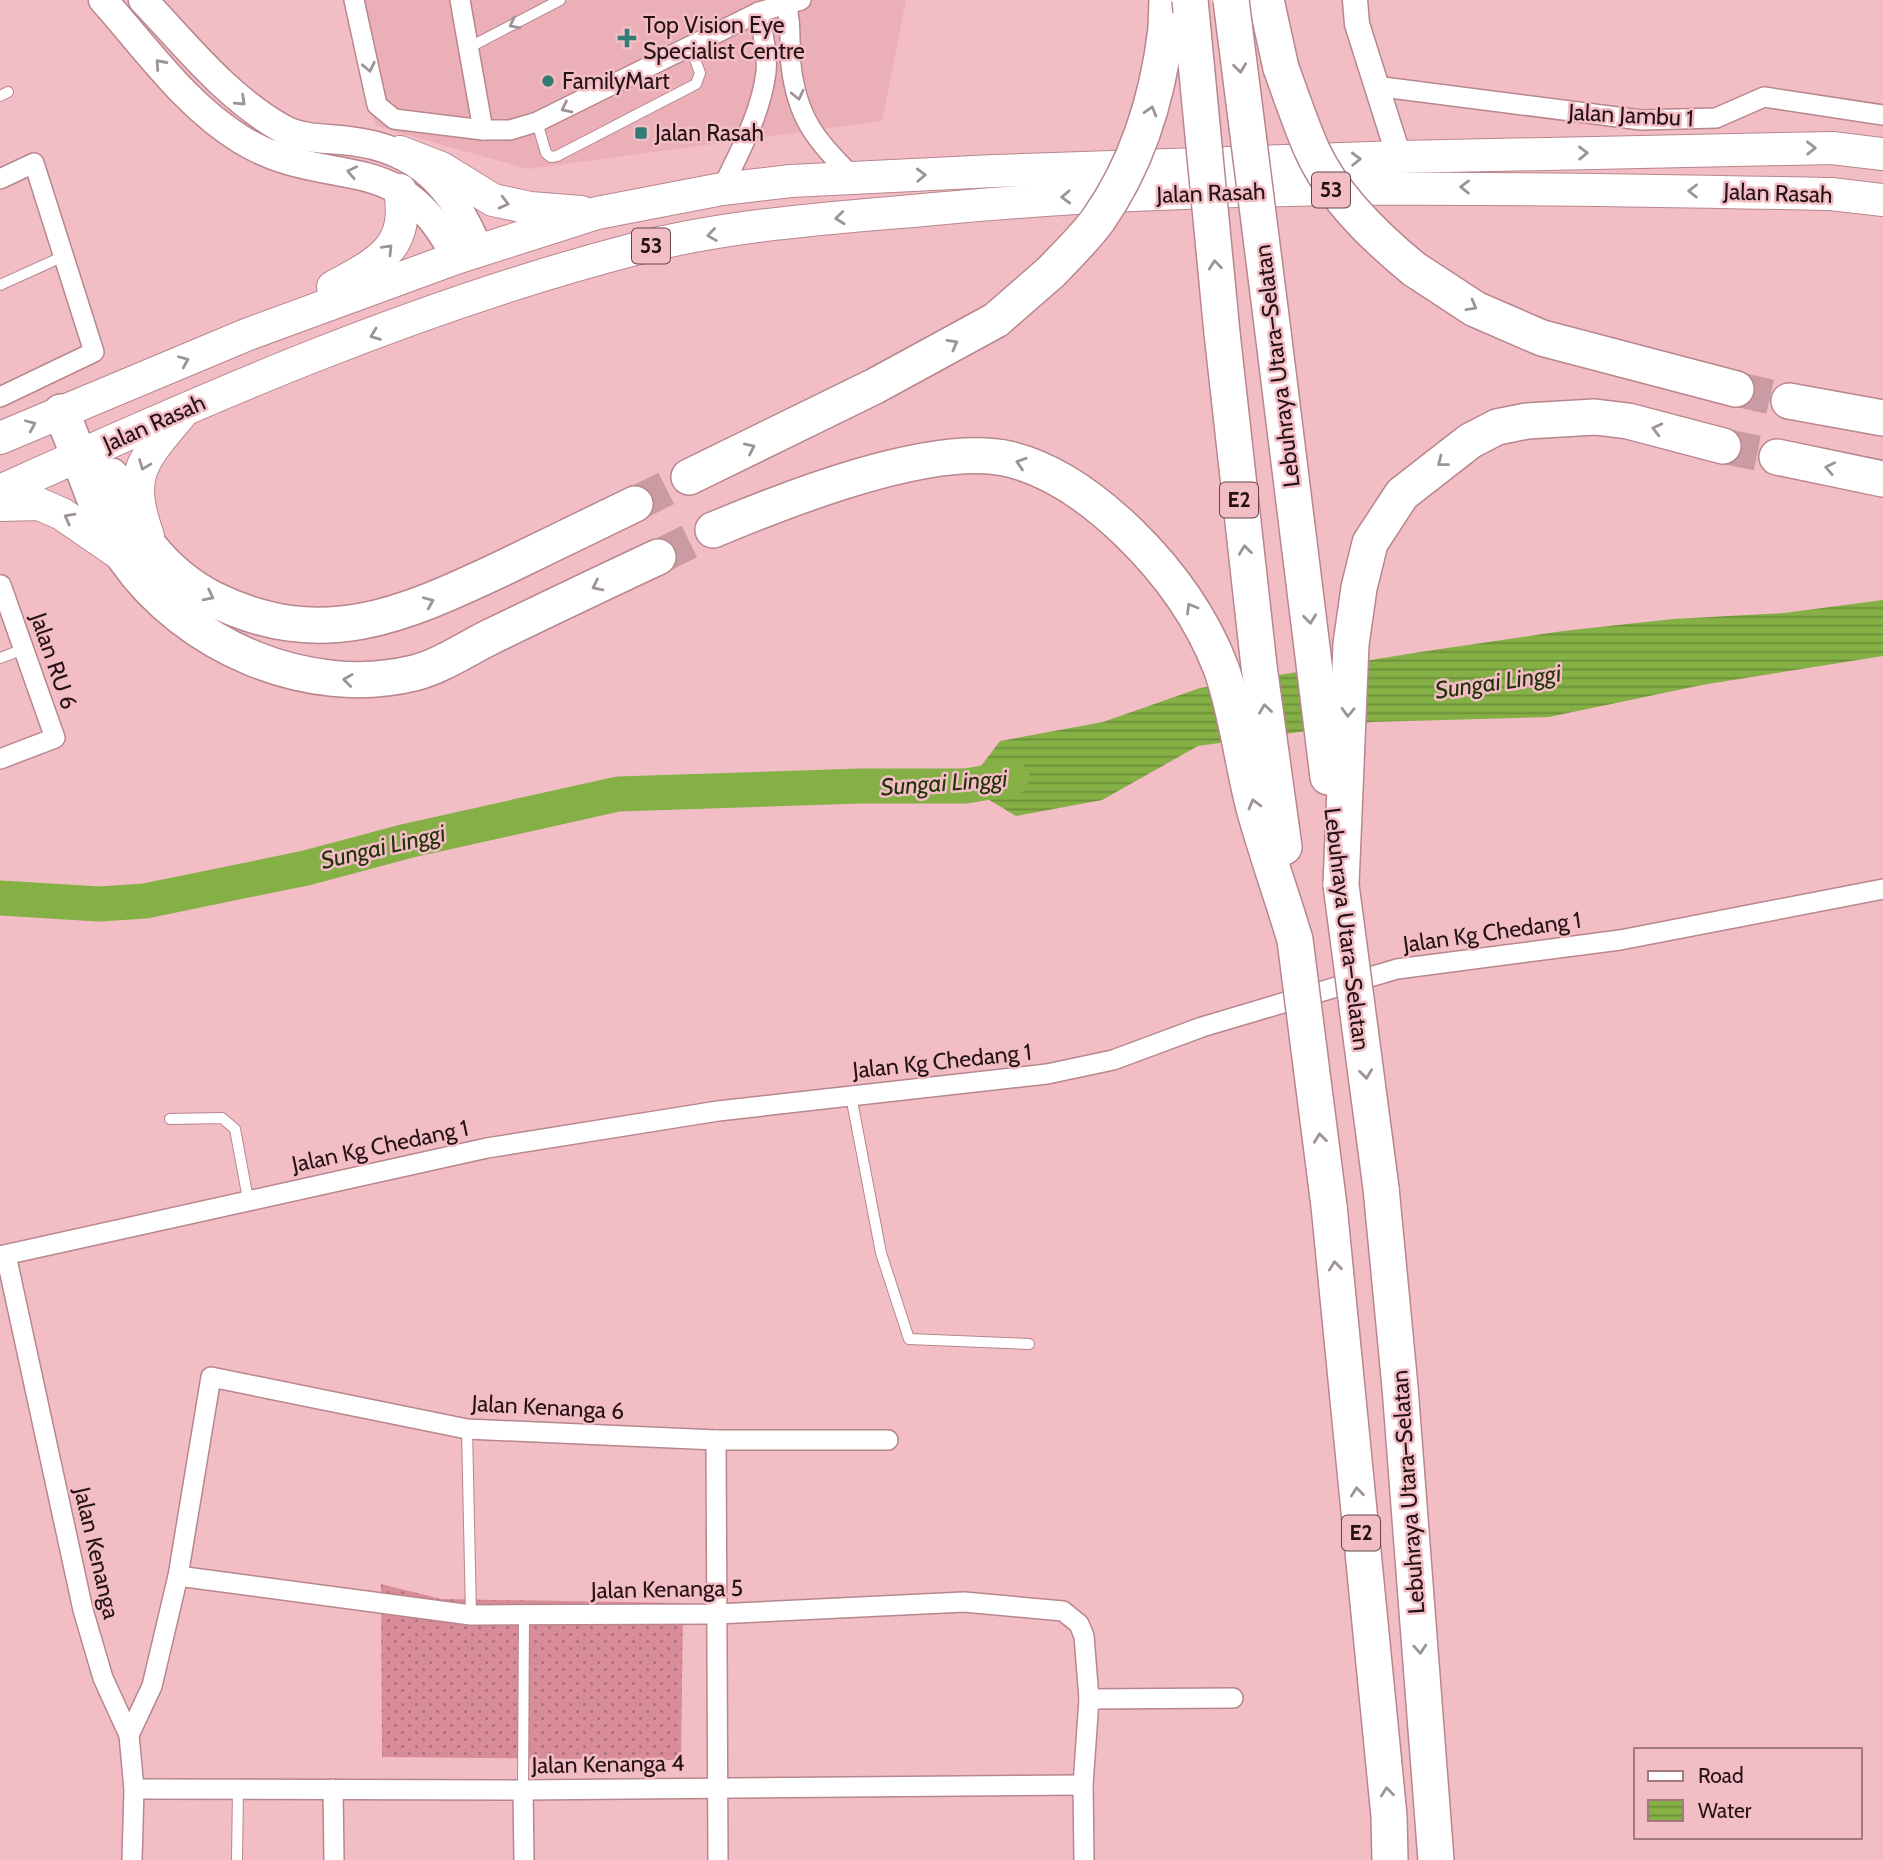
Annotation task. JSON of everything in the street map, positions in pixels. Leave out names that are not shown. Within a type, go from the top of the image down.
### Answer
[{"type":"highway","name":"Lebuhraya Utara–Selatan","points":[[1190,0],[1222,333],[1259,666],[1329,1206],[1388,1802],[1390,1860]]},
{"type":"highway","name":"Lebuhraya Utara–Selatan","points":[[1231,0],[1381,1188],[1400,1387],[1436,1860]]},
{"type":"highway","points":[[1266,0],[1281,68],[1313,152],[1344,199],[1380,241],[1414,269],[1475,309],[1542,338],[1736,389]]},
{"type":"highway","points":[[689,477],[875,386],[996,320],[1051,272],[1098,220],[1140,140],[1154,101],[1167,14]]},
{"type":"highway","name":"Jalan Rasah","points":[[0,438],[246,335],[469,261],[597,213],[722,189],[852,177],[1399,157],[1832,148],[1883,154]]},
{"type":"highway","points":[[400,152],[441,168],[493,200],[530,208],[597,213]]},
{"type":"highway","name":"Jalan Rasah","points":[[0,491],[255,378],[438,310],[638,248],[701,236],[856,216],[1055,197],[1435,187],[1830,194],[1883,200]]},
{"type":"highway","points":[[246,335],[369,267],[385,254],[401,231],[404,210],[400,190]]},
{"type":"highway","points":[[438,310],[469,261],[526,281]]},
{"type":"highway","points":[[1790,401],[1883,418]]},
{"type":"highway","points":[[71,407],[119,502],[140,556],[146,584],[194,627],[232,650],[297,672],[358,682],[416,673],[658,557]]},
{"type":"highway","points":[[140,556],[138,484],[144,460],[184,411]]},
{"type":"highway","points":[[1341,884],[1351,644],[1359,588],[1370,543],[1402,494],[1470,441],[1497,427],[1527,421],[1595,417],[1628,421],[1723,446]]},
{"type":"highway","points":[[713,530],[803,492],[901,467],[958,456],[1007,458],[1047,472],[1085,495],[1149,552],[1192,608],[1221,669],[1255,809],[1295,940]]},
{"type":"highway","points":[[1777,457],[1883,479]]},
{"type":"highway","points":[[0,505],[38,505],[62,514],[228,606],[295,623],[350,625],[426,604],[635,504]]},
{"type":"main road","points":[[103,0],[201,110],[243,140],[282,159],[360,174],[400,190],[419,203],[469,261]]},
{"type":"main road","points":[[142,0],[247,108],[286,131],[400,152],[431,174],[466,218],[469,261]]},
{"type":"street","points":[[354,0],[377,105],[384,114],[394,119],[510,131],[537,122],[759,12],[791,1],[791,67],[803,118],[821,145],[852,177]]},
{"type":"street","points":[[460,0],[483,130]]},
{"type":"street","points":[[1355,0],[1357,23],[1399,157]]},
{"type":"street","points":[[722,189],[754,121],[762,94],[766,69],[759,12]]},
{"type":"street","name":"Jalan Jambu 1","points":[[1375,86],[1641,120],[1716,118],[1764,97],[1883,115]]},
{"type":"street","points":[[0,179],[34,163],[94,352],[0,397]]},
{"type":"street","name":"Jalan RU 6","points":[[0,759],[55,738],[1,584]]},
{"type":"street","name":"Jalan Kg Chedang 1","points":[[3,1255],[487,1148],[718,1111],[1048,1074],[1113,1059],[1202,1027],[1397,969],[1620,940],[1883,889]]},
{"type":"street","name":"Jalan Kenanga","points":[[3,1255],[83,1610],[103,1678],[129,1735],[134,1789],[132,1860]]},
{"type":"street","name":"Jalan Kenanga 6","points":[[178,1576],[211,1377],[467,1429],[716,1440],[888,1440]]},
{"type":"street","points":[[716,1440],[718,1860]]},
{"type":"street","points":[[129,1735],[152,1686],[178,1576]]},
{"type":"street","name":"Jalan Kenanga 5","points":[[178,1576],[471,1615],[716,1614],[964,1602],[1063,1611],[1079,1624],[1084,1636],[1089,1699],[1083,1784],[1084,1860]]},
{"type":"street","points":[[1089,1699],[1233,1698]]},
{"type":"street","name":"Jalan Kenanga 4","points":[[134,1789],[523,1790],[1083,1784]]},
{"type":"street","points":[[333,1789],[334,1860]]},
{"type":"street","points":[[523,1790],[524,1860]]},
{"type":"lane","points":[[468,48],[560,0]]},
{"type":"lane","points":[[537,122],[546,153],[551,157],[557,156],[696,84],[700,73],[690,46]]},
{"type":"lane","points":[[0,285],[65,256]]},
{"type":"lane","points":[[0,658],[24,649]]},
{"type":"lane","points":[[851,1096],[881,1253],[909,1339],[1029,1344]]},
{"type":"lane","points":[[170,1119],[222,1118],[235,1129],[248,1199]]},
{"type":"lane","points":[[467,1429],[471,1615]]},
{"type":"lane","points":[[523,1790],[524,1615]]},
{"type":"lane","points":[[237,1860],[238,1788]]},
{"type":"shaded area","points":[[347,0],[906,0],[882,121],[528,169],[376,126]]},
{"type":"shaded area","points":[[381,1584],[441,1599],[683,1603],[681,1760],[382,1757]]},
{"type":"water","points":[[1883,600],[1883,656],[1702,685],[1549,717],[1371,722],[1198,746],[1102,800],[1016,816],[966,786],[1000,741],[1103,722],[1200,688],[1563,631],[1673,619],[1784,613]]},
{"type":"waterway","name":"Sungai Linggi","points":[[0,898],[99,904],[145,901],[306,868],[407,841],[618,794],[861,786],[966,786],[1012,778]]},
{"type":"tunnel","points":[[1736,389],[1789,401]]},
{"type":"tunnel","points":[[1723,446],[1777,457]]},
{"type":"tunnel","points":[[635,504],[689,477]]},
{"type":"tunnel","points":[[658,557],[713,530]]},
{"type":"place","name":"Top Vision Eye Specialist Centre","points":[[627,38]]},
{"type":"place","name":"FamilyMart","points":[[548,81]]},
{"type":"place","name":"Jalan Rasah","points":[[641,133]]}]
